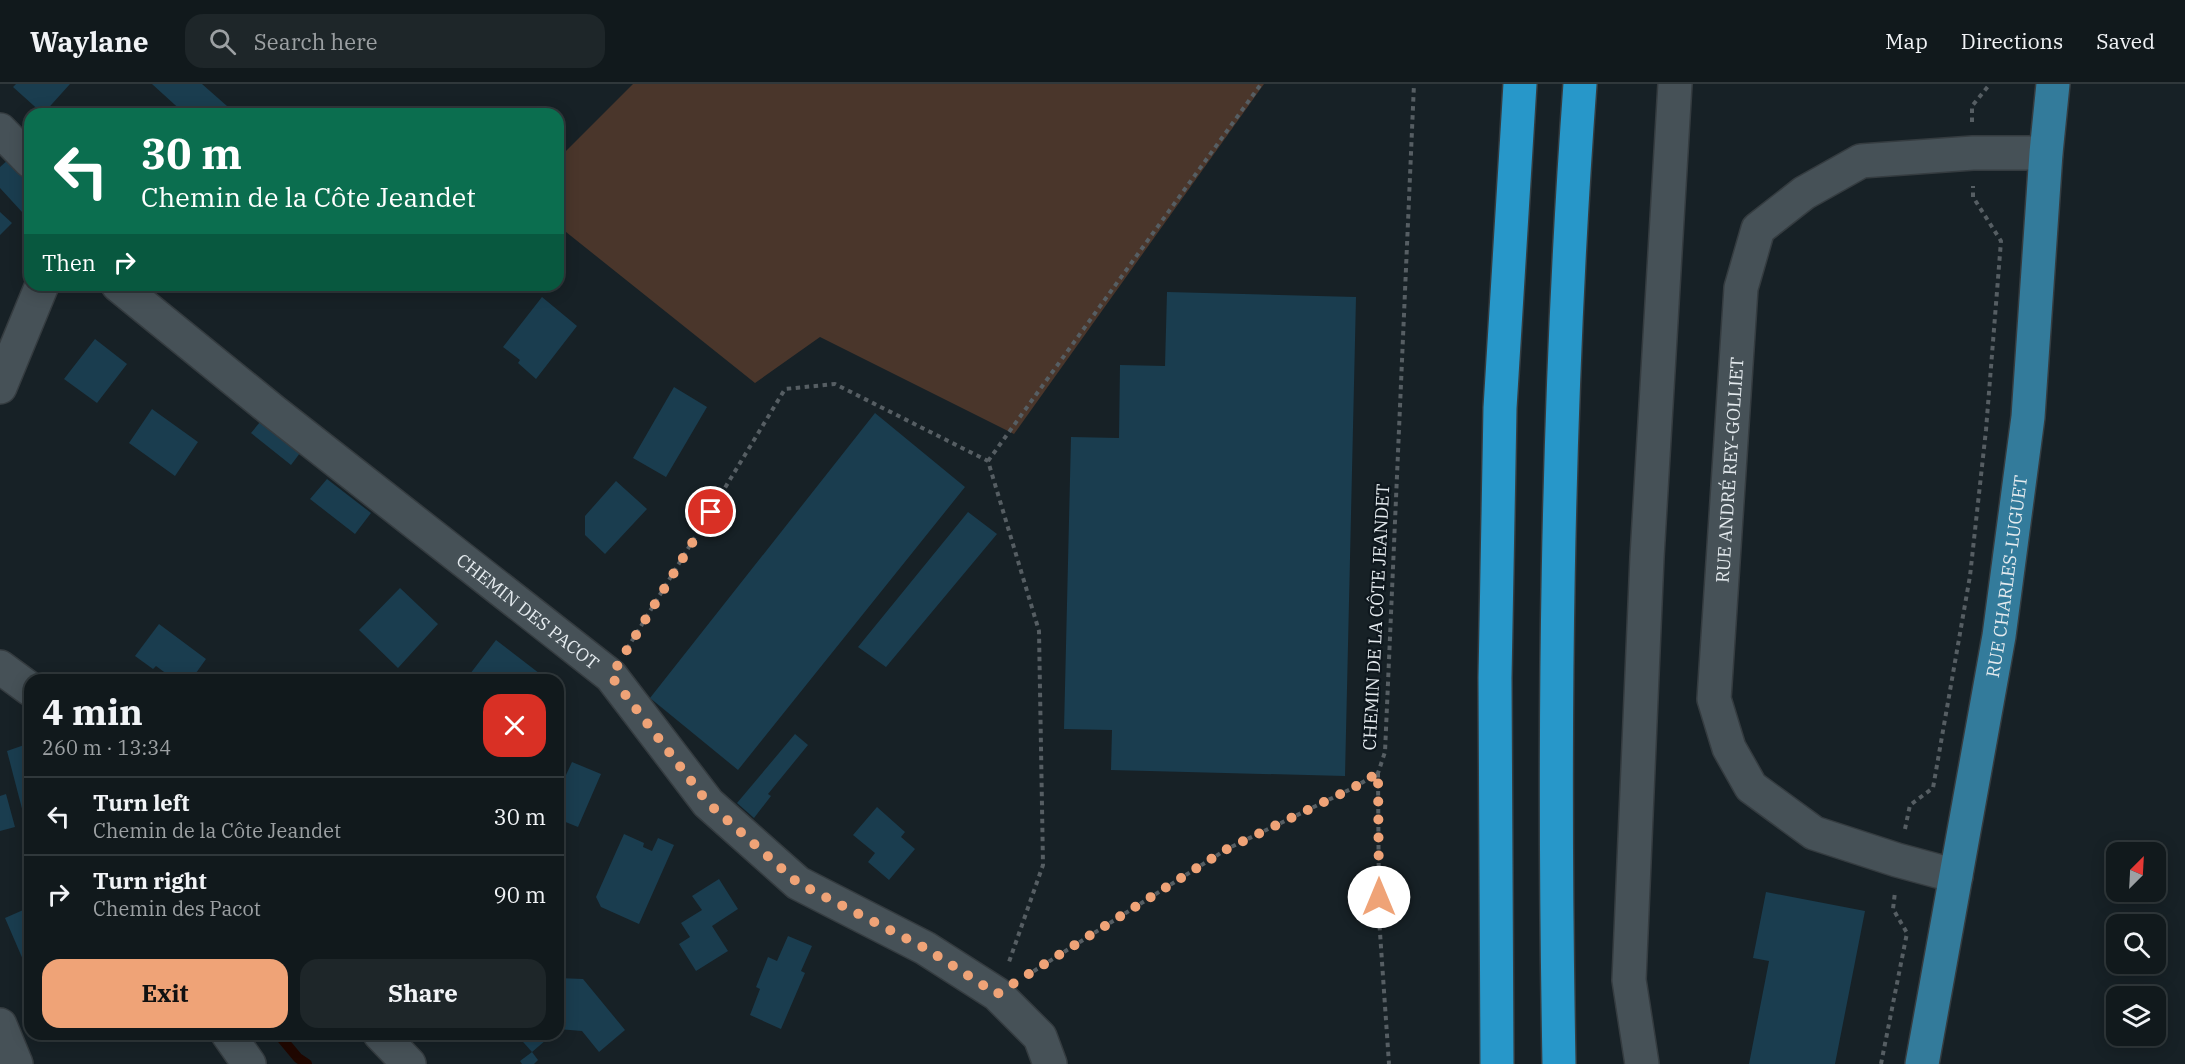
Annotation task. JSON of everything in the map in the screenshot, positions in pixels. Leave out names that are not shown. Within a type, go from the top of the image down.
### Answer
[{"type":"highway","points":[[1497,1064],[1496,678],[1500,420],[1520,84]]},
{"type":"highway","points":[[1559,1064],[1556,693],[1562,402],[1571,204],[1580,84]]},
{"type":"main road","name":"RUE CHARLES-LUGUET","points":[[1922,1064],[1999,636],[2028,417],[2046,153],[2053,84]]},
{"type":"street","points":[[1642,1064],[1629,980],[1647,557],[1675,84]]},
{"type":"street","points":[[0,130],[24,155]]},
{"type":"street","name":"RUE ANDRÉ REY-GOLLIET","points":[[1956,876],[1814,833],[1751,787],[1729,748],[1714,699],[1741,288],[1758,229],[1804,193],[1861,161],[1973,153],[2046,153]]},
{"type":"street","points":[[0,387],[40,291]]},
{"type":"street","name":"CHEMIN DES PACOT","points":[[125,291],[273,411],[611,676],[708,803],[798,883],[925,948],[997,994],[1040,1037],[1050,1064]]},
{"type":"street","points":[[0,667],[24,685]]},
{"type":"street","points":[[0,1025],[16,1064]]},
{"type":"street","points":[[232,1040],[249,1064]]},
{"type":"street","points":[[386,1040],[409,1064]]},
{"type":"path","points":[[988,460],[1261,84]]},
{"type":"path","name":"CHEMIN DE LA CÔTE JEANDET","points":[[997,994],[1227,849],[1353,788],[1378,773],[1385,752],[1414,84]]},
{"type":"path","points":[[1881,1064],[1907,933],[1893,909],[1897,860],[1910,805],[1933,788],[1971,576],[1986,430],[2001,241],[1973,197],[1972,106],[1980,93],[1990,84]]},
{"type":"path","points":[[611,676],[785,389],[834,384],[988,460],[1039,631],[1043,865],[997,994]]},
{"type":"path","points":[[1378,773],[1379,918],[1389,1064]]},
{"type":"shaded area","points":[[633,84],[1264,84],[1014,434],[820,337],[755,383],[564,230],[564,153]]},
{"type":"building","points":[[16,84],[70,84],[48,108],[36,108],[13,87]]},
{"type":"building","points":[[152,84],[202,84],[227,106],[225,108],[178,108]]},
{"type":"building","points":[[10,158],[24,173],[24,210],[22,212],[0,188],[0,167]]},
{"type":"building","points":[[0,212],[12,223],[0,235]]},
{"type":"building","points":[[1167,292],[1356,297],[1345,776],[1111,770],[1112,730],[1064,729],[1071,437],[1119,438],[1120,365],[1165,366]]},
{"type":"building","points":[[542,297],[577,326],[536,379],[518,363],[520,360],[503,347]]},
{"type":"building","points":[[95,339],[127,364],[97,403],[64,379]]},
{"type":"building","points":[[674,387],[707,407],[666,477],[633,458]]},
{"type":"building","points":[[152,409],[198,442],[175,476],[129,443]]},
{"type":"building","points":[[875,413],[965,487],[738,770],[650,698]]},
{"type":"building","points":[[260,422],[300,453],[291,465],[251,433]]},
{"type":"building","points":[[327,479],[371,513],[355,534],[310,499]]},
{"type":"building","points":[[616,481],[647,509],[605,554],[585,535],[585,516]]},
{"type":"building","points":[[968,512],[997,534],[886,667],[858,647]]},
{"type":"building","points":[[400,588],[438,624],[398,668],[359,630]]},
{"type":"building","points":[[159,624],[206,659],[195,674],[167,674],[156,666],[153,669],[135,656]]},
{"type":"building","points":[[496,640],[540,674],[470,674]]},
{"type":"building","points":[[795,734],[808,745],[768,794],[771,796],[754,818],[737,803]]},
{"type":"building","points":[[24,745],[24,816],[7,751]]},
{"type":"building","points":[[572,762],[601,774],[578,827],[564,821],[564,774],[566,775]]},
{"type":"building","points":[[6,794],[15,827],[0,831],[0,796]]},
{"type":"building","points":[[877,807],[905,832],[901,837],[915,849],[889,880],[868,862],[875,853],[853,835]]},
{"type":"building","points":[[624,834],[644,843],[643,847],[652,851],[658,838],[674,845],[639,924],[601,907],[596,897]]},
{"type":"building","points":[[719,879],[738,909],[712,926],[728,951],[696,971],[679,944],[690,937],[681,923],[702,910],[692,896]]},
{"type":"building","points":[[1766,892],[1865,911],[1835,1064],[1749,1064],[1769,961],[1753,958]]},
{"type":"building","points":[[24,910],[24,962],[5,918]]},
{"type":"building","points":[[788,936],[812,946],[801,971],[805,973],[781,1029],[750,1015],[760,989],[756,987],[768,957],[777,961]]},
{"type":"building","points":[[564,978],[583,979],[625,1030],[599,1052],[582,1031],[564,1030]]},
{"type":"building","points":[[521,1040],[546,1040],[532,1052]]},
{"type":"building","points":[[532,1052],[538,1060],[534,1064],[522,1064],[520,1061]]},
{"type":"waterway","points":[[283,1040],[298,1058],[307,1064]]},
{"type":"route","points":[[711,512],[611,676],[708,803],[798,883],[925,948],[997,994],[1227,849],[1353,788],[1378,773],[1379,897]]}]
